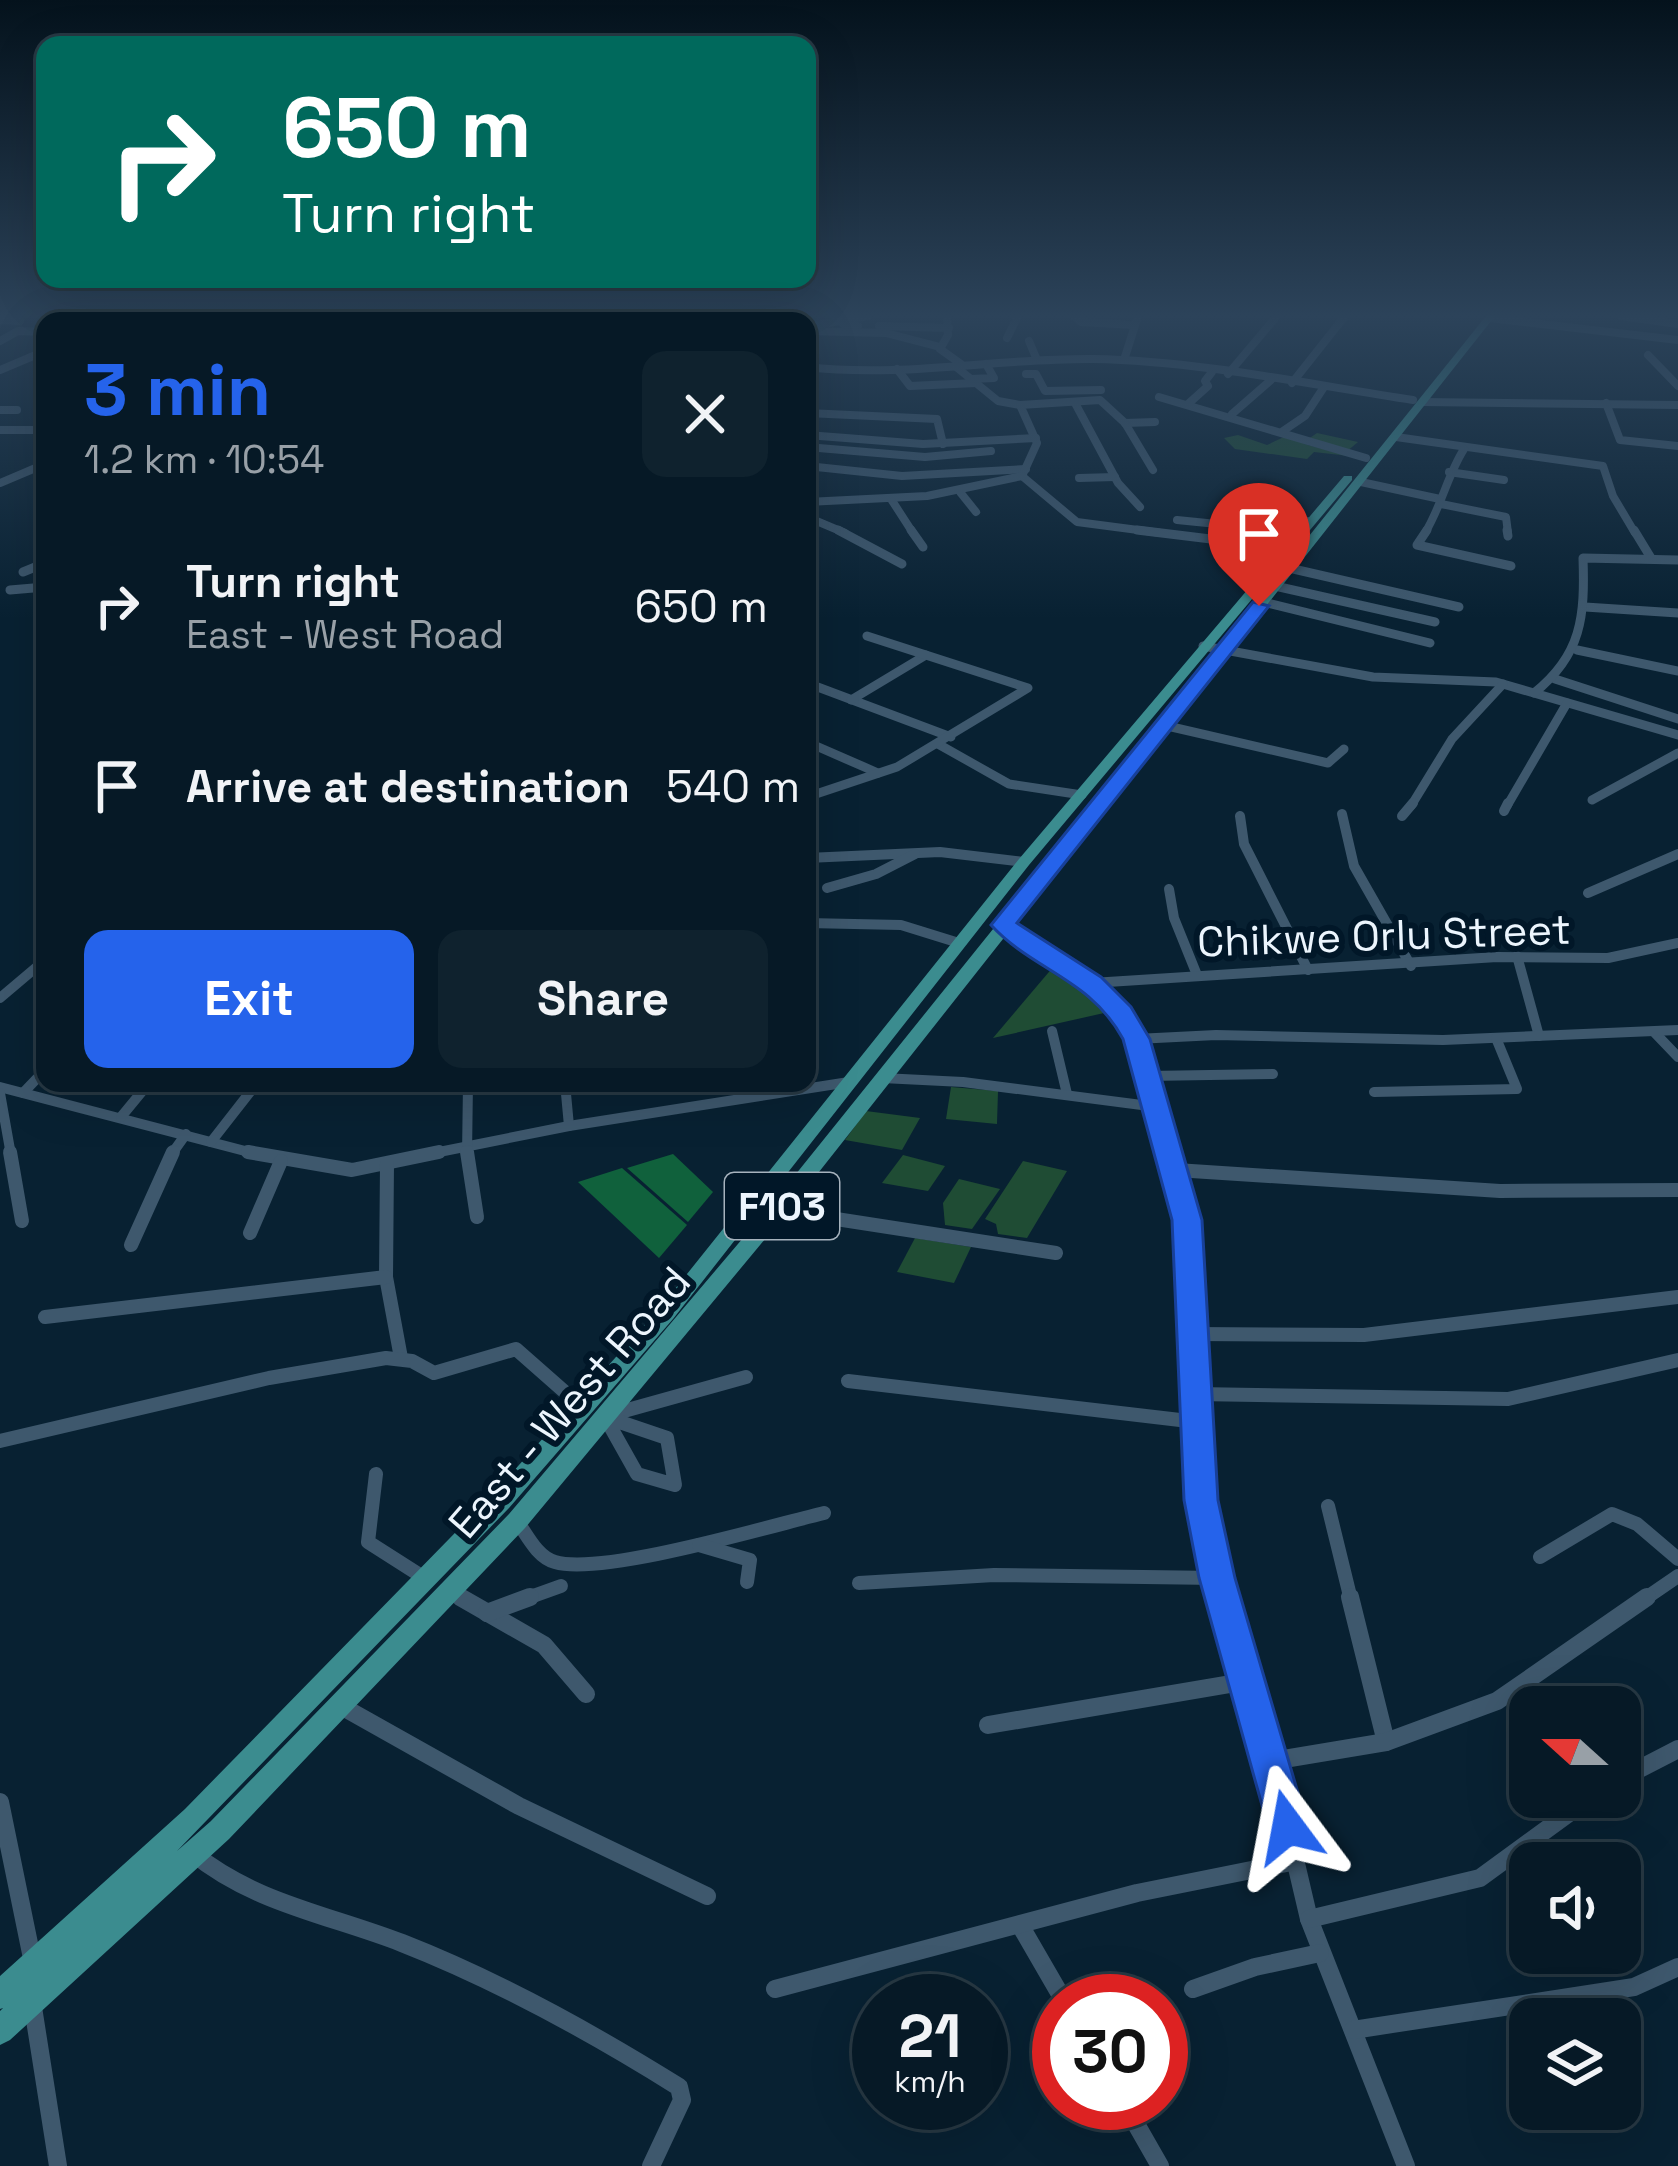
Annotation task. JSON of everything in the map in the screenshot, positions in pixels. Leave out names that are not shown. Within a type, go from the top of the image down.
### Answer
[{"type":"main road","name":"East - West Road","points":[[0,2030],[193,1853],[517,1521],[778,1210],[1163,725],[1213,649],[1295,542],[1403,417]]},
{"type":"main road","name":"East - West Road","points":[[0,1995],[194,1818],[427,1580],[583,1408],[666,1314],[1024,862],[1213,649],[1269,594],[1295,542],[1361,482],[1408,417]]},
{"type":"street","points":[[894,417],[939,420],[944,444]]},
{"type":"street","points":[[816,502],[960,491],[1024,472],[1036,450],[1026,417]]},
{"type":"street","points":[[1082,417],[1114,477],[1140,507]]},
{"type":"street","points":[[1120,417],[1153,470]]},
{"type":"street","points":[[1241,417],[1308,444],[1366,458]]},
{"type":"street","points":[[1283,431],[1302,417]]},
{"type":"street","points":[[1612,417],[1622,441],[1678,446]]},
{"type":"street","points":[[1125,423],[1155,422]]},
{"type":"street","points":[[0,430],[36,430]]},
{"type":"street","points":[[7,441],[18,430]]},
{"type":"street","points":[[816,436],[944,444],[1036,438]]},
{"type":"street","points":[[1396,437],[1604,466],[1612,496],[1651,558]]},
{"type":"street","points":[[816,448],[925,457],[992,452]]},
{"type":"street","points":[[1464,449],[1418,545],[1511,566]]},
{"type":"street","points":[[816,467],[902,476],[1024,472],[1077,522],[1295,542]]},
{"type":"street","points":[[0,482],[36,468]]},
{"type":"street","points":[[1449,472],[1504,480]]},
{"type":"street","points":[[1079,478],[1114,477]]},
{"type":"street","points":[[1361,482],[1505,518],[1508,536]]},
{"type":"street","points":[[960,491],[976,512]]},
{"type":"street","points":[[891,499],[923,547]]},
{"type":"street","points":[[1244,515],[1295,542],[1459,607]]},
{"type":"street","points":[[1177,520],[1295,542]]},
{"type":"street","points":[[816,521],[861,539],[902,564]]},
{"type":"street","points":[[1534,693],[1555,679],[1577,650],[1585,607],[1583,558],[1678,560]]},
{"type":"street","points":[[23,572],[36,567]]},
{"type":"street","points":[[10,590],[36,588]]},
{"type":"street","points":[[1269,594],[1435,622]]},
{"type":"street","points":[[1269,594],[1430,643]]},
{"type":"street","points":[[1585,607],[1678,614]]},
{"type":"street","points":[[816,794],[878,773],[938,744],[1028,688],[867,636]]},
{"type":"street","points":[[1213,649],[1373,676],[1504,684],[1676,732]]},
{"type":"street","points":[[1577,650],[1678,671]]},
{"type":"street","points":[[851,700],[926,655]]},
{"type":"street","points":[[1555,679],[1678,718]]},
{"type":"street","points":[[1402,816],[1423,796],[1435,764],[1488,697],[1504,684]]},
{"type":"street","points":[[816,686],[951,737]]},
{"type":"street","points":[[1504,812],[1567,703]]},
{"type":"street","points":[[1163,725],[1328,763],[1344,749]]},
{"type":"street","points":[[938,744],[1010,784],[1082,794]]},
{"type":"street","points":[[816,746],[878,773]]},
{"type":"street","points":[[1592,800],[1678,753]]},
{"type":"street","points":[[1342,814],[1354,866],[1411,966]]},
{"type":"street","points":[[1240,816],[1244,844],[1308,970]]},
{"type":"street","points":[[827,888],[876,874],[916,853]]},
{"type":"street","points":[[816,858],[962,853],[1024,862]]},
{"type":"street","points":[[1588,893],[1678,854]]},
{"type":"street","points":[[1169,890],[1174,918],[1197,975]]},
{"type":"street","points":[[816,923],[901,925],[959,943]]},
{"type":"street","points":[[1003,925],[1092,983],[1121,1012],[1136,1039],[1187,1220],[1201,1500],[1217,1578],[1272,1761],[1320,1953],[1406,2166]]},
{"type":"street","name":"Chikwe Orlu Street","points":[[1092,983],[1517,956],[1608,958],[1678,943]]},
{"type":"street","points":[[1517,956],[1539,1036]]},
{"type":"street","points":[[0,998],[36,967]]},
{"type":"street","points":[[1136,1039],[1216,1035],[1496,1038],[1678,1030]]},
{"type":"street","points":[[1052,1031],[1067,1094]]},
{"type":"street","points":[[1654,1033],[1678,1057]]},
{"type":"street","points":[[1374,1093],[1517,1089],[1496,1038]]},
{"type":"street","points":[[1148,1076],[1273,1074]]},
{"type":"street","points":[[882,1078],[1157,1107]]},
{"type":"street","points":[[23,1094],[36,1080]]},
{"type":"street","points":[[816,1084],[849,1082]]},
{"type":"street","points":[[22,1221],[0,1090],[280,1161],[352,1170],[757,1092]]},
{"type":"street","points":[[121,1118],[141,1092]]},
{"type":"street","points":[[211,1142],[250,1092]]},
{"type":"street","points":[[468,1092],[466,1146],[477,1217]]},
{"type":"street","points":[[566,1092],[569,1126]]},
{"type":"street","points":[[131,1245],[162,1168],[186,1134]]},
{"type":"street","points":[[250,1233],[280,1161]]},
{"type":"street","points":[[387,1164],[386,1277],[401,1358]]},
{"type":"street","points":[[1176,1171],[1500,1191],[1678,1190]]},
{"type":"street","points":[[778,1210],[1056,1253]]},
{"type":"street","points":[[45,1317],[112,1313],[386,1277]]},
{"type":"street","points":[[1193,1334],[1364,1335],[1678,1297]]},
{"type":"street","points":[[0,1441],[269,1378],[401,1358],[423,1370],[446,1372],[516,1349],[583,1408]]},
{"type":"street","points":[[1196,1394],[1508,1399],[1678,1360]]},
{"type":"street","points":[[605,1417],[746,1377]]},
{"type":"street","points":[[848,1381],[1197,1422]]},
{"type":"street","points":[[605,1417],[667,1438],[675,1485],[638,1474],[605,1417]]},
{"type":"street","points":[[376,1474],[368,1542],[427,1580]]},
{"type":"street","points":[[1328,1506],[1386,1742]]},
{"type":"street","points":[[1540,1557],[1609,1512],[1623,1512],[1678,1558]]},
{"type":"street","points":[[517,1521],[540,1551],[557,1563],[698,1545],[824,1514]]},
{"type":"street","points":[[698,1545],[750,1560],[746,1582]]},
{"type":"street","points":[[859,1582],[947,1573],[1055,1571],[1217,1578]]},
{"type":"street","points":[[1272,1761],[1386,1742],[1497,1701],[1678,1576]]},
{"type":"street","points":[[487,1613],[561,1586]]},
{"type":"street","points":[[451,1592],[544,1645],[586,1694]]},
{"type":"street","points":[[988,1725],[1248,1681]]},
{"type":"street","points":[[341,1706],[519,1806],[707,1896]]},
{"type":"street","points":[[1641,1768],[1678,1749]]},
{"type":"street","points":[[0,1802],[34,1964]]},
{"type":"street","points":[[1309,1918],[1480,1878],[1563,1818]]},
{"type":"street","points":[[193,1853],[227,1880],[405,1944],[624,2052],[679,2087],[659,2161]]},
{"type":"street","points":[[775,1989],[1137,1893],[1296,1861]]},
{"type":"street","points":[[1020,1925],[1048,1974]]},
{"type":"street","points":[[1193,1989],[1256,1967],[1320,1953]]},
{"type":"street","points":[[1353,2030],[1634,1987],[1678,1967]]},
{"type":"street","points":[[32,2001],[58,2166]]},
{"type":"street","points":[[1139,2130],[1160,2166]]},
{"type":"green space","points":[[1317,433],[1358,442],[1346,452],[1304,444],[1349,456],[1314,452],[1307,459],[1235,449],[1224,438],[1238,435],[1267,445],[1286,436],[1304,442]]},
{"type":"green space","points":[[1054,966],[1113,1011],[993,1038]]},
{"type":"green space","points":[[951,1087],[998,1091],[997,1124],[946,1119]]},
{"type":"green space","points":[[866,1111],[920,1118],[902,1150],[845,1140]]},
{"type":"green space","points":[[673,1154],[713,1192],[688,1222],[627,1168]]},
{"type":"green space","points":[[903,1155],[945,1166],[928,1191],[882,1183]]},
{"type":"green space","points":[[1023,1161],[1067,1171],[1027,1238],[998,1234],[996,1224],[985,1219]]},
{"type":"green space","points":[[622,1168],[687,1225],[659,1258],[578,1182]]},
{"type":"green space","points":[[959,1179],[1000,1189],[972,1229],[945,1225],[943,1203]]},
{"type":"green space","points":[[915,1238],[971,1247],[954,1283],[897,1272]]},
{"type":"route","points":[[1259,606],[1003,925],[1092,983],[1121,1012],[1136,1039],[1187,1220],[1201,1500],[1217,1578],[1288,1827]]}]
